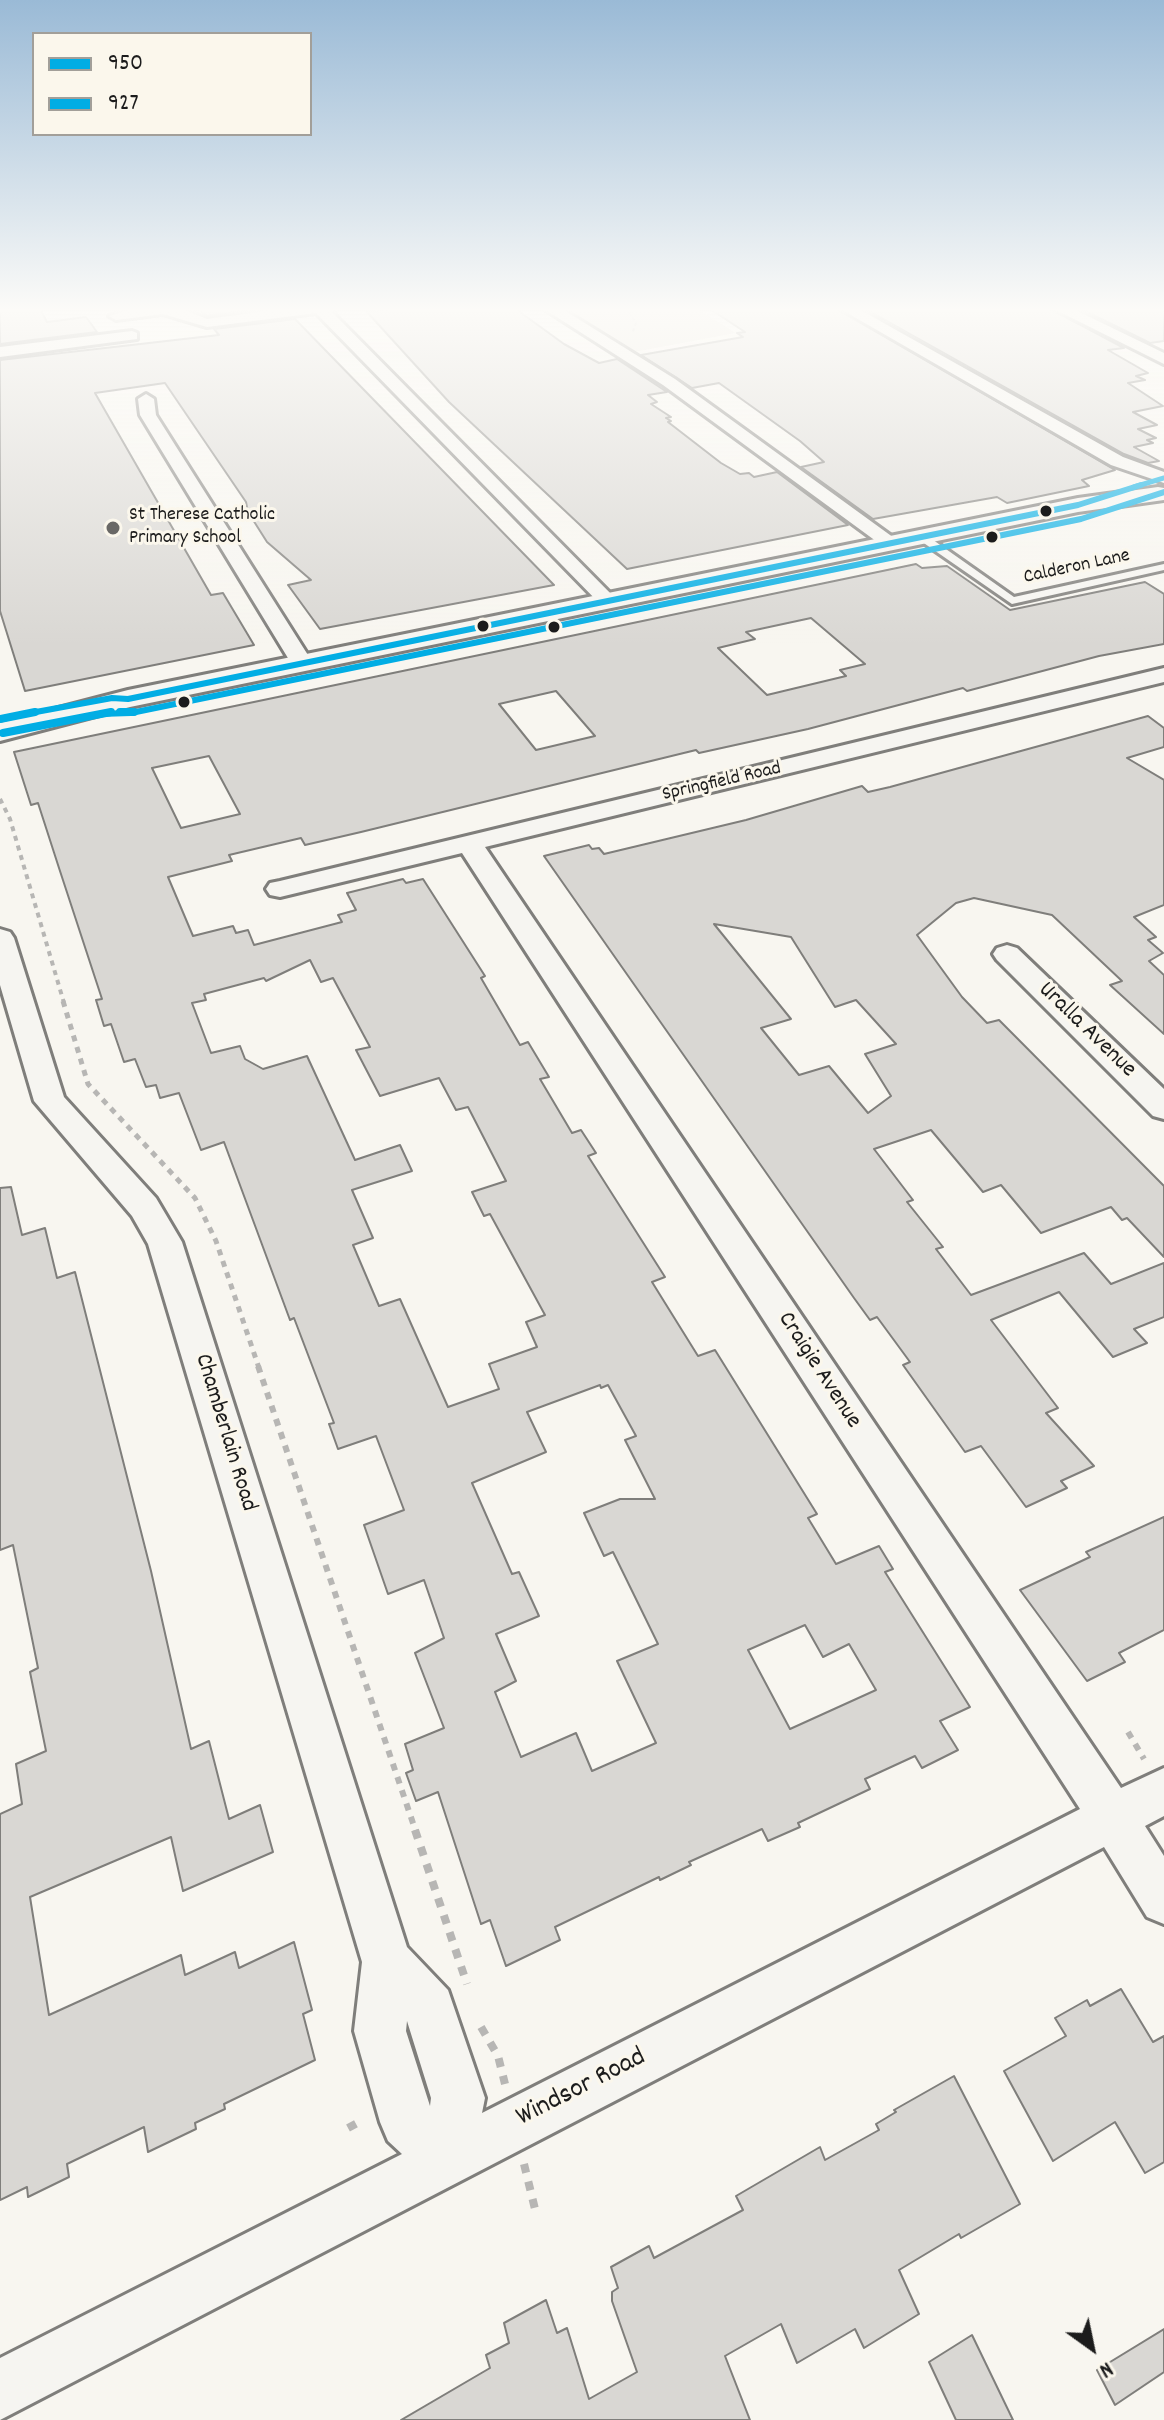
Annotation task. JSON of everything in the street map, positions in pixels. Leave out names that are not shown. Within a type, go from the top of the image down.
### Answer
[{"type":"main road","points":[[0,732],[128,699],[1157,488]]},
{"type":"main road","points":[[0,719],[128,699]]},
{"type":"street","points":[[151,420],[302,663]]},
{"type":"street","points":[[434,420],[608,601]]},
{"type":"street","points":[[721,420],[891,543]]},
{"type":"street","points":[[1044,420],[1117,461],[1157,488]]},
{"type":"street","name":"Springfield Road","points":[[280,889],[1164,675]]},
{"type":"street","points":[[1136,682],[1164,702]]},
{"type":"street","name":"Craigie Avenue","points":[[469,843],[1164,1900]]},
{"type":"street","name":"Chamberlain Road","points":[[0,938],[50,1101],[144,1207],[165,1242],[387,1962],[380,2031],[407,2122],[448,2158]]},
{"type":"street","name":"Uralla Avenue","points":[[1007,954],[1164,1108]]},
{"type":"street","name":"Windsor Road","points":[[0,2390],[1164,1791]]},
{"type":"lane","name":"Calderon Lane","points":[[922,537],[1012,601],[1164,567]]},
{"type":"building","points":[[0,420],[110,420],[211,595],[223,593],[254,645],[25,691],[0,611]]},
{"type":"building","points":[[190,420],[393,420],[554,585],[320,629],[288,585],[311,580],[267,542],[248,512],[246,502]]},
{"type":"building","points":[[468,420],[669,420],[721,463],[740,474],[749,473],[754,477],[777,472],[848,525],[627,569]]},
{"type":"building","points":[[771,420],[1029,420],[1115,470],[1082,480],[1089,486],[1007,503],[997,497],[873,519],[801,467],[824,462]]},
{"type":"building","points":[[1063,420],[1148,420],[1157,425],[1138,429],[1156,438],[1147,440],[1153,443],[1134,447],[1159,461],[1148,463],[1124,454]]},
{"type":"building","points":[[916,564],[922,568],[947,566],[1010,610],[1145,582],[1164,594],[1164,644],[1099,656],[967,691],[963,688],[808,729],[699,753],[696,750],[305,845],[301,838],[229,855],[232,861],[168,877],[193,936],[233,926],[236,933],[248,930],[254,945],[342,922],[338,915],[356,910],[347,893],[403,879],[406,883],[423,879],[485,976],[481,978],[520,1045],[528,1042],[549,1077],[540,1079],[572,1133],[581,1130],[596,1153],[588,1156],[665,1277],[652,1282],[698,1356],[715,1350],[817,1514],[808,1518],[836,1564],[879,1546],[893,1569],[885,1572],[970,1707],[940,1721],[958,1750],[922,1768],[915,1756],[865,1779],[870,1789],[798,1823],[800,1827],[768,1841],[762,1829],[689,1862],[691,1865],[555,1927],[560,1940],[506,1966],[490,1920],[481,1924],[438,1792],[416,1801],[406,1773],[413,1770],[405,1744],[444,1728],[415,1653],[444,1638],[424,1580],[388,1594],[364,1525],[404,1510],[376,1436],[338,1449],[329,1424],[334,1423],[294,1318],[290,1320],[224,1142],[201,1150],[179,1093],[160,1098],[156,1085],[146,1087],[135,1059],[124,1062],[111,1024],[104,1026],[96,1000],[102,999],[38,803],[31,805],[14,752]],"holes":[[[811,618],[865,664],[840,670],[846,676],[767,695],[718,648],[755,639],[746,632]],[[556,691],[595,736],[536,750],[499,704]],[[209,756],[240,814],[181,828],[152,768]],[[310,960],[321,982],[333,978],[370,1047],[356,1050],[380,1096],[439,1078],[456,1110],[468,1107],[506,1181],[472,1192],[484,1216],[490,1214],[545,1315],[526,1322],[537,1347],[489,1364],[499,1389],[448,1407],[400,1299],[379,1306],[353,1245],[373,1238],[352,1190],[412,1171],[400,1145],[355,1160],[307,1056],[263,1069],[245,1059],[240,1046],[211,1053],[192,1003],[206,1000],[204,994],[264,978],[266,981]],[[600,1385],[601,1388],[608,1385],[636,1436],[625,1440],[655,1499],[620,1499],[584,1513],[604,1556],[613,1552],[658,1644],[617,1661],[656,1743],[592,1771],[576,1733],[521,1757],[495,1692],[516,1681],[496,1634],[539,1616],[519,1572],[512,1574],[472,1483],[546,1452],[527,1412]],[[805,1625],[823,1657],[849,1644],[876,1690],[790,1729],[748,1650]]]},
{"type":"building","points":[[1148,716],[1164,728],[1164,747],[1127,758],[1164,780],[1164,905],[1134,917],[1156,937],[1148,940],[1163,953],[1149,961],[1164,975],[1164,1034],[1110,985],[1122,981],[1052,915],[974,898],[956,903],[917,935],[962,997],[987,1023],[999,1020],[1164,1186],[1164,1257],[1127,1218],[1122,1220],[1111,1207],[1041,1233],[1001,1185],[983,1192],[931,1130],[874,1149],[913,1200],[907,1202],[943,1247],[936,1249],[971,1295],[1084,1253],[1111,1284],[1164,1263],[1164,1317],[1134,1329],[1147,1343],[1113,1357],[1059,1292],[991,1320],[1058,1408],[1046,1413],[1094,1466],[1061,1481],[1067,1488],[1026,1507],[981,1446],[965,1452],[903,1365],[910,1362],[877,1317],[870,1320],[854,1298],[544,856],[589,845],[592,849],[599,848],[604,854],[746,820],[862,786],[868,792]],"holes":[[[714,924],[791,937],[835,1007],[856,1000],[896,1044],[865,1054],[891,1096],[868,1113],[829,1066],[799,1075],[761,1028],[791,1019]]]},
{"type":"building","points":[[11,1187],[22,1235],[45,1228],[57,1278],[75,1272],[151,1571],[191,1749],[209,1741],[229,1819],[260,1805],[273,1852],[183,1891],[171,1837],[30,1897],[49,2015],[181,1955],[185,1975],[235,1952],[239,1968],[294,1942],[312,2010],[303,2014],[315,2060],[224,2104],[225,2109],[195,2123],[196,2129],[148,2152],[144,2127],[67,2164],[69,2177],[28,2197],[27,2187],[0,2200],[0,1814],[22,1804],[16,1764],[46,1751],[30,1672],[38,1668],[13,1545],[0,1550],[0,1188]]},
{"type":"building","points":[[1164,1517],[1164,1630],[1119,1653],[1125,1662],[1087,1681],[1020,1590],[1090,1557],[1086,1552]]},
{"type":"building","points":[[1121,1989],[1153,2042],[1164,2036],[1164,2162],[1145,2173],[1115,2122],[1053,2161],[1004,2071],[1066,2036],[1055,2018],[1087,2000],[1090,2006]]},
{"type":"building","points":[[954,2076],[1020,2204],[961,2238],[959,2234],[899,2270],[919,2314],[864,2348],[855,2329],[797,2363],[781,2324],[725,2356],[750,2420],[401,2420],[490,2368],[486,2355],[509,2343],[504,2323],[546,2300],[557,2333],[567,2328],[589,2399],[637,2372],[612,2301],[612,2292],[618,2288],[611,2267],[649,2246],[654,2258],[743,2210],[736,2196],[820,2147],[825,2160],[879,2130],[876,2124],[896,2112],[894,2110]]},
{"type":"building","points":[[1164,2329],[1164,2372],[1115,2405],[1097,2370]]},
{"type":"building","points":[[972,2335],[1013,2420],[956,2420],[929,2362]]},
{"type":"transit line","name":"950","points":[[0,719],[112,698],[128,699],[1078,505],[1164,478]]},
{"type":"transit line","name":"927","points":[[3,733],[113,712],[131,713],[1081,519],[1164,492]]},
{"type":"place","name":"St Therese Catholic Primary School","points":[[113,528]]}]
